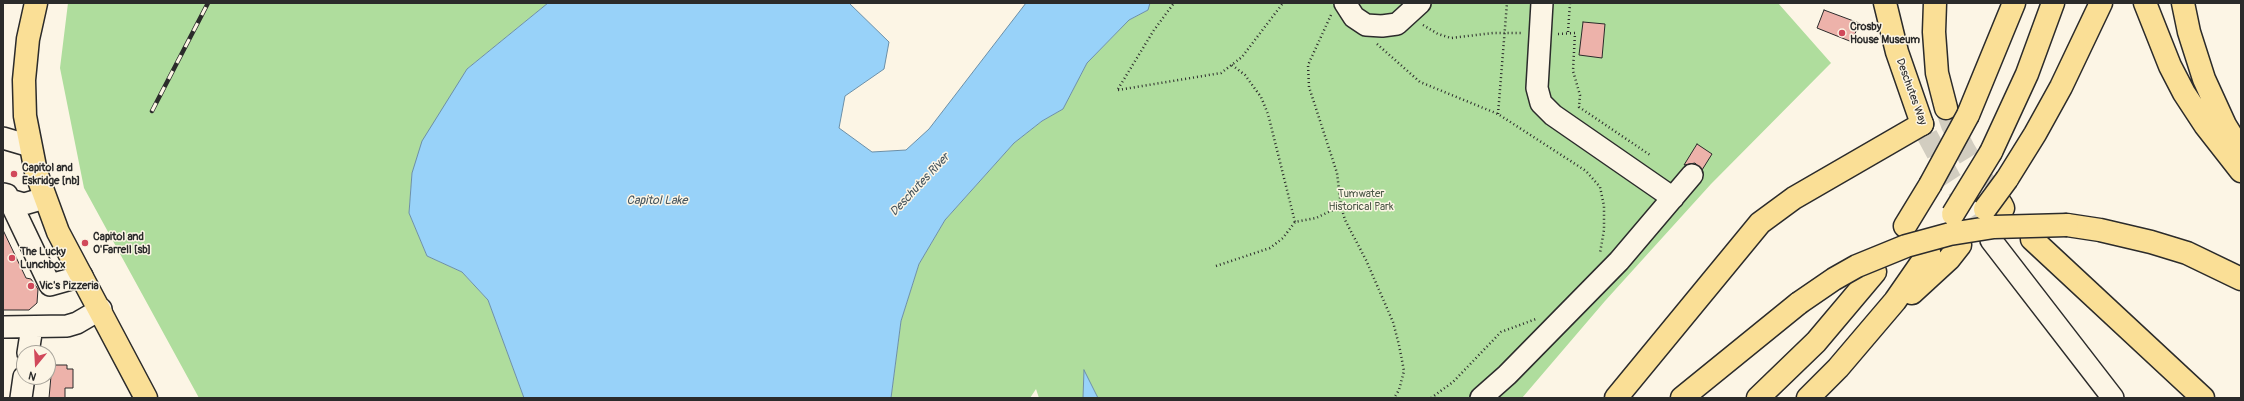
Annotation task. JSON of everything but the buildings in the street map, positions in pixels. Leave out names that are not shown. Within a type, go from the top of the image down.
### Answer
[{"type":"main road","points":[[36,3],[28,39],[24,80],[25,116],[30,146],[44,198],[58,232],[146,398]]},
{"type":"main road","name":"Deschutes Way","points":[[1616,398],[1760,223],[1794,198],[1925,130],[1897,52],[1885,3]]},
{"type":"main road","points":[[1935,3],[1934,32],[1938,73],[1946,108]]},
{"type":"main road","points":[[1905,226],[1930,185],[1968,115],[2014,3]]},
{"type":"main road","points":[[1954,214],[1991,152],[2027,74],[2053,3]]},
{"type":"main road","points":[[1997,207],[2007,179],[2035,134],[2061,87],[2101,3]]},
{"type":"main road","points":[[2145,3],[2170,66],[2184,93],[2205,125],[2241,171]]},
{"type":"main road","points":[[2183,3],[2189,32],[2204,79],[2225,125],[2241,151]]},
{"type":"main road","points":[[1682,398],[1799,304],[1834,279],[1857,266],[1906,246],[1950,234],[1994,226],[2067,225],[2100,230],[2151,242],[2187,253],[2241,279]]},
{"type":"main road","points":[[2032,239],[2203,398]]},
{"type":"main road","points":[[1857,345],[1948,259],[1960,245]]},
{"type":"main road","points":[[1808,398],[1895,301],[1929,252]]},
{"type":"main road","points":[[1758,398],[1816,342],[1875,272]]},
{"type":"street","points":[[1338,7],[1366,25],[1382,26],[1397,24],[1420,3]]},
{"type":"street","points":[[1542,3],[1537,88],[1541,103],[1553,115],[1673,198]]},
{"type":"street","points":[[3,138],[30,146]]},
{"type":"street","points":[[1481,398],[1507,375],[1619,261],[1692,174]]},
{"type":"street","points":[[6,197],[24,204],[44,198]]},
{"type":"street","points":[[6,197],[50,285],[82,276]]},
{"type":"street","points":[[1991,240],[2113,398]]},
{"type":"street","points":[[3,327],[67,326],[77,323],[100,309]]},
{"type":"street","points":[[29,345],[32,326]]},
{"type":"street","points":[[21,398],[23,385]]},
{"type":"path","points":[[1174,3],[1154,30],[1118,90],[1221,74],[1232,66],[1283,3]]},
{"type":"path","points":[[1498,114],[1507,3]]},
{"type":"path","points":[[1568,32],[1570,3]]},
{"type":"path","points":[[1338,7],[1311,55],[1308,74],[1310,87],[1337,173],[1341,206],[1395,330],[1404,371],[1399,390],[1394,398]]},
{"type":"path","points":[[1505,32],[1527,34]]},
{"type":"path","points":[[1552,34],[1568,32],[1575,33],[1573,71],[1580,95],[1579,107],[1650,155]]},
{"type":"path","points":[[1375,41],[1420,82],[1498,114],[1586,171],[1600,187],[1604,206],[1604,230],[1600,254],[1597,260]]},
{"type":"path","points":[[1232,66],[1245,75],[1264,102],[1295,222]]},
{"type":"path","points":[[1216,266],[1270,248],[1283,238],[1295,222],[1316,218],[1341,206]]},
{"type":"path","points":[[1431,398],[1453,382],[1501,332],[1537,318]]},
{"type":"green space","points":[[68,3],[548,3],[467,69],[412,173],[409,213],[427,256],[462,272],[488,300],[524,398],[199,398],[84,188],[60,68]]},
{"type":"green space","name":"Tumwater Historical Park","points":[[1150,3],[1778,3],[1831,63],[1711,184],[1605,301],[1522,398],[1098,398],[1084,371],[1083,398],[1039,398],[1036,389],[1030,398],[891,398],[901,321],[919,264],[945,220],[1014,143],[1042,121],[1063,109],[1087,63],[1129,20],[1148,10]]},
{"type":"water","name":"Capitol Lake","points":[[548,3],[849,3],[889,42],[884,69],[845,96],[839,128],[872,152],[906,150],[929,129],[1026,3],[1150,3],[1148,10],[1129,20],[1087,63],[1063,109],[1042,121],[1014,143],[945,220],[919,264],[901,321],[891,398],[524,398],[488,300],[462,272],[427,256],[409,213],[412,173],[422,141],[467,69]]},
{"type":"water","points":[[1084,370],[1098,398],[1083,398]]},
{"type":"tunnel","points":[[1946,108],[1952,125],[1964,149],[1981,177],[2001,204]]},
{"type":"tunnel","points":[[1927,135],[1950,178],[1991,240]]},
{"type":"railway","points":[[152,111],[208,3]]},
{"type":"place","name":"Crosby House Museum","points":[[1842,33]]},
{"type":"place","name":"Capitol and Eskridge [nb]","points":[[14,174]]},
{"type":"place","name":"Capitol and O'Farrell [sb]","points":[[85,243]]},
{"type":"place","name":"The Lucky Lunchbox","points":[[12,258]]},
{"type":"place","name":"Vic's Pizzeria","points":[[31,286]]},
{"type":"water label","name":"Deschutes River","points":[[920,185]]}]
